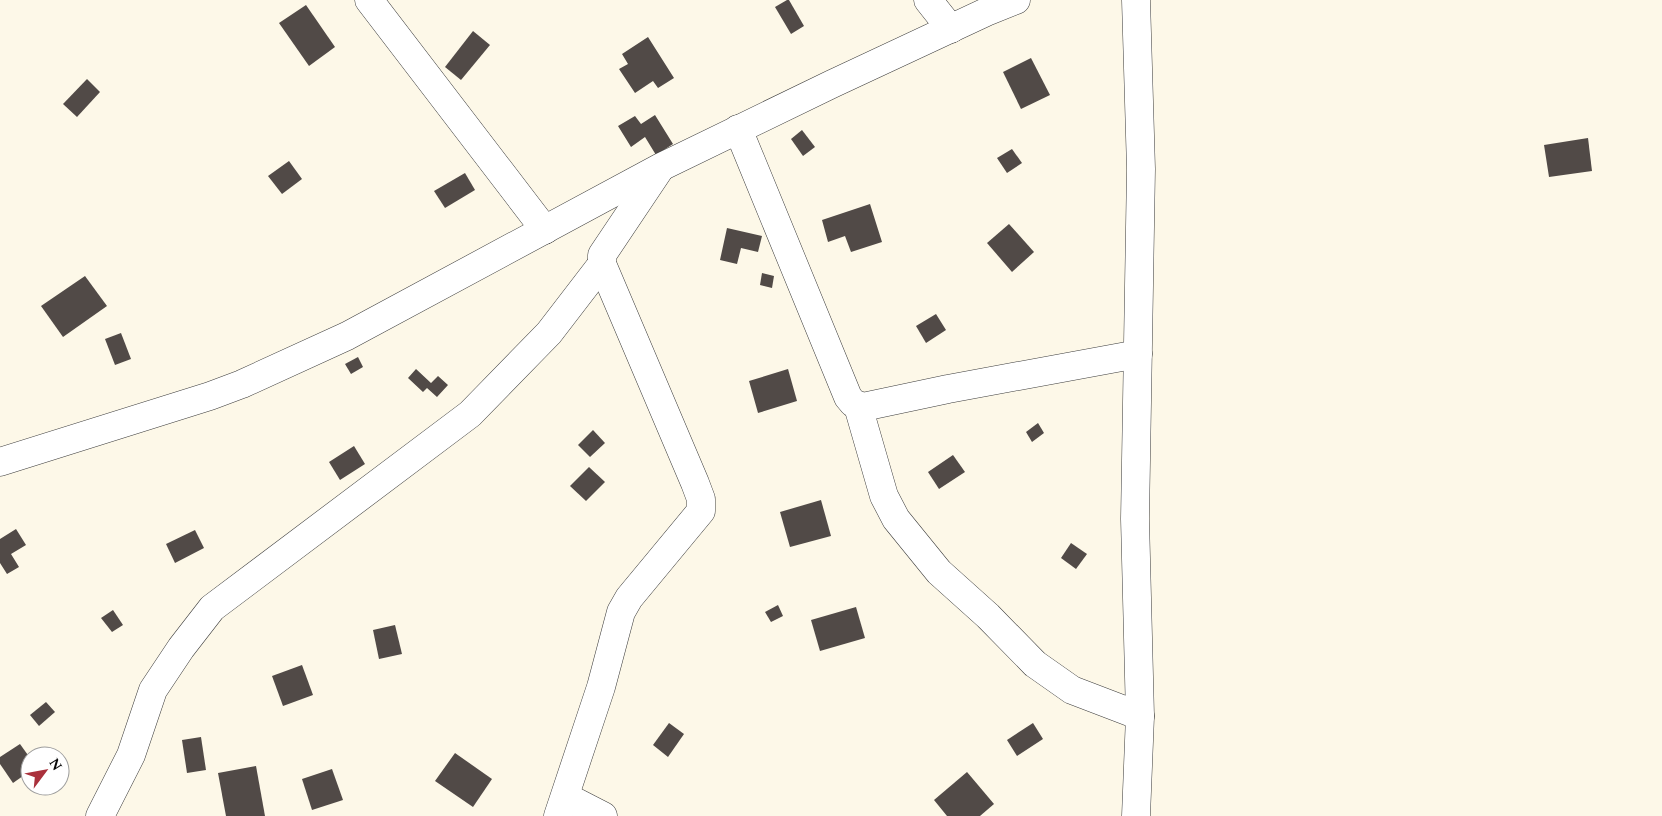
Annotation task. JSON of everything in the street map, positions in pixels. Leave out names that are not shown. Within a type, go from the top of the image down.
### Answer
[{"type":"street","points":[[369,0],[545,230]]},
{"type":"street","points":[[928,0],[951,29]]},
{"type":"street","points":[[0,462],[242,384],[347,336],[661,167],[1016,0]]},
{"type":"street","points":[[1136,0],[1141,169],[1135,519],[1140,716],[1136,816]]},
{"type":"street","points":[[738,130],[848,397],[858,406],[863,407],[948,389],[1138,354]]},
{"type":"street","points":[[603,816],[562,806],[601,687],[621,612],[628,598],[701,511],[701,499],[698,491],[602,264],[602,255],[661,167]]},
{"type":"street","points":[[100,816],[131,755],[153,690],[181,648],[212,608],[470,414],[550,333],[602,264]]},
{"type":"street","points":[[858,406],[884,496],[896,519],[939,572],[988,616],[1035,664],[1072,690],[1140,716]]},
{"type":"building","points":[[789,0],[804,26],[791,34],[775,7]]},
{"type":"building","points":[[306,5],[335,47],[309,66],[279,23]]},
{"type":"building","points":[[473,31],[490,45],[461,80],[445,67]]},
{"type":"building","points":[[648,37],[674,78],[658,88],[653,81],[635,93],[619,69],[628,64],[622,54]]},
{"type":"building","points":[[1031,58],[1050,95],[1021,109],[1003,72]]},
{"type":"building","points":[[87,79],[100,92],[77,117],[63,104]]},
{"type":"building","points":[[655,115],[673,144],[656,155],[645,137],[631,147],[618,126],[635,116],[641,124]]},
{"type":"building","points":[[802,130],[815,147],[803,156],[791,139]]},
{"type":"building","points":[[1588,138],[1592,171],[1549,177],[1544,145]]},
{"type":"building","points":[[1012,149],[1022,163],[1007,173],[997,158]]},
{"type":"building","points":[[289,161],[302,179],[282,194],[268,176]]},
{"type":"building","points":[[465,173],[475,190],[445,208],[434,191]]},
{"type":"building","points":[[870,204],[882,242],[851,252],[845,236],[828,242],[822,220]]},
{"type":"building","points":[[1009,224],[1034,252],[1012,272],[987,243]]},
{"type":"building","points":[[727,228],[762,236],[758,252],[741,248],[737,264],[720,260]]},
{"type":"building","points":[[762,273],[774,276],[772,288],[760,285]]},
{"type":"building","points":[[85,276],[107,306],[63,337],[41,306]]},
{"type":"building","points":[[936,314],[946,330],[926,343],[916,326]]},
{"type":"building","points":[[121,333],[131,359],[115,365],[105,339]]},
{"type":"building","points":[[358,357],[363,367],[351,374],[345,364]]},
{"type":"building","points":[[416,369],[431,383],[438,376],[448,385],[437,397],[427,388],[423,392],[408,378]]},
{"type":"building","points":[[788,369],[797,401],[758,413],[749,381]]},
{"type":"building","points":[[1038,423],[1044,433],[1032,442],[1026,432]]},
{"type":"building","points":[[593,430],[605,443],[590,457],[578,445]]},
{"type":"building","points":[[354,446],[365,464],[340,480],[329,462]]},
{"type":"building","points":[[953,455],[965,472],[939,489],[928,472]]},
{"type":"building","points":[[589,467],[605,482],[586,501],[570,486]]},
{"type":"building","points":[[821,500],[831,536],[790,547],[780,512]]},
{"type":"building","points":[[16,529],[26,545],[11,554],[19,567],[7,574],[0,563],[0,539]]},
{"type":"building","points":[[195,530],[204,548],[175,563],[166,544]]},
{"type":"building","points":[[1071,543],[1087,554],[1076,569],[1061,558]]},
{"type":"building","points":[[778,605],[783,616],[771,622],[765,612]]},
{"type":"building","points":[[856,607],[865,638],[820,651],[811,620]]},
{"type":"building","points":[[113,610],[123,625],[112,632],[101,618]]},
{"type":"building","points":[[395,625],[402,654],[379,659],[373,630]]},
{"type":"building","points":[[302,665],[313,695],[283,706],[272,676]]},
{"type":"building","points":[[46,702],[55,712],[39,726],[30,715]]},
{"type":"building","points":[[669,723],[684,734],[668,757],[653,745]]},
{"type":"building","points":[[1033,723],[1043,739],[1017,756],[1007,740]]},
{"type":"building","points":[[201,737],[206,770],[187,773],[182,740]]},
{"type":"building","points":[[20,744],[21,746],[20,778],[13,783],[0,764],[0,757]]},
{"type":"building","points":[[455,753],[492,779],[473,807],[435,781]]},
{"type":"building","points":[[256,766],[265,816],[226,816],[218,773]]},
{"type":"building","points":[[332,769],[343,800],[312,810],[302,779]]},
{"type":"building","points":[[967,772],[994,804],[980,816],[947,816],[934,800]]}]
